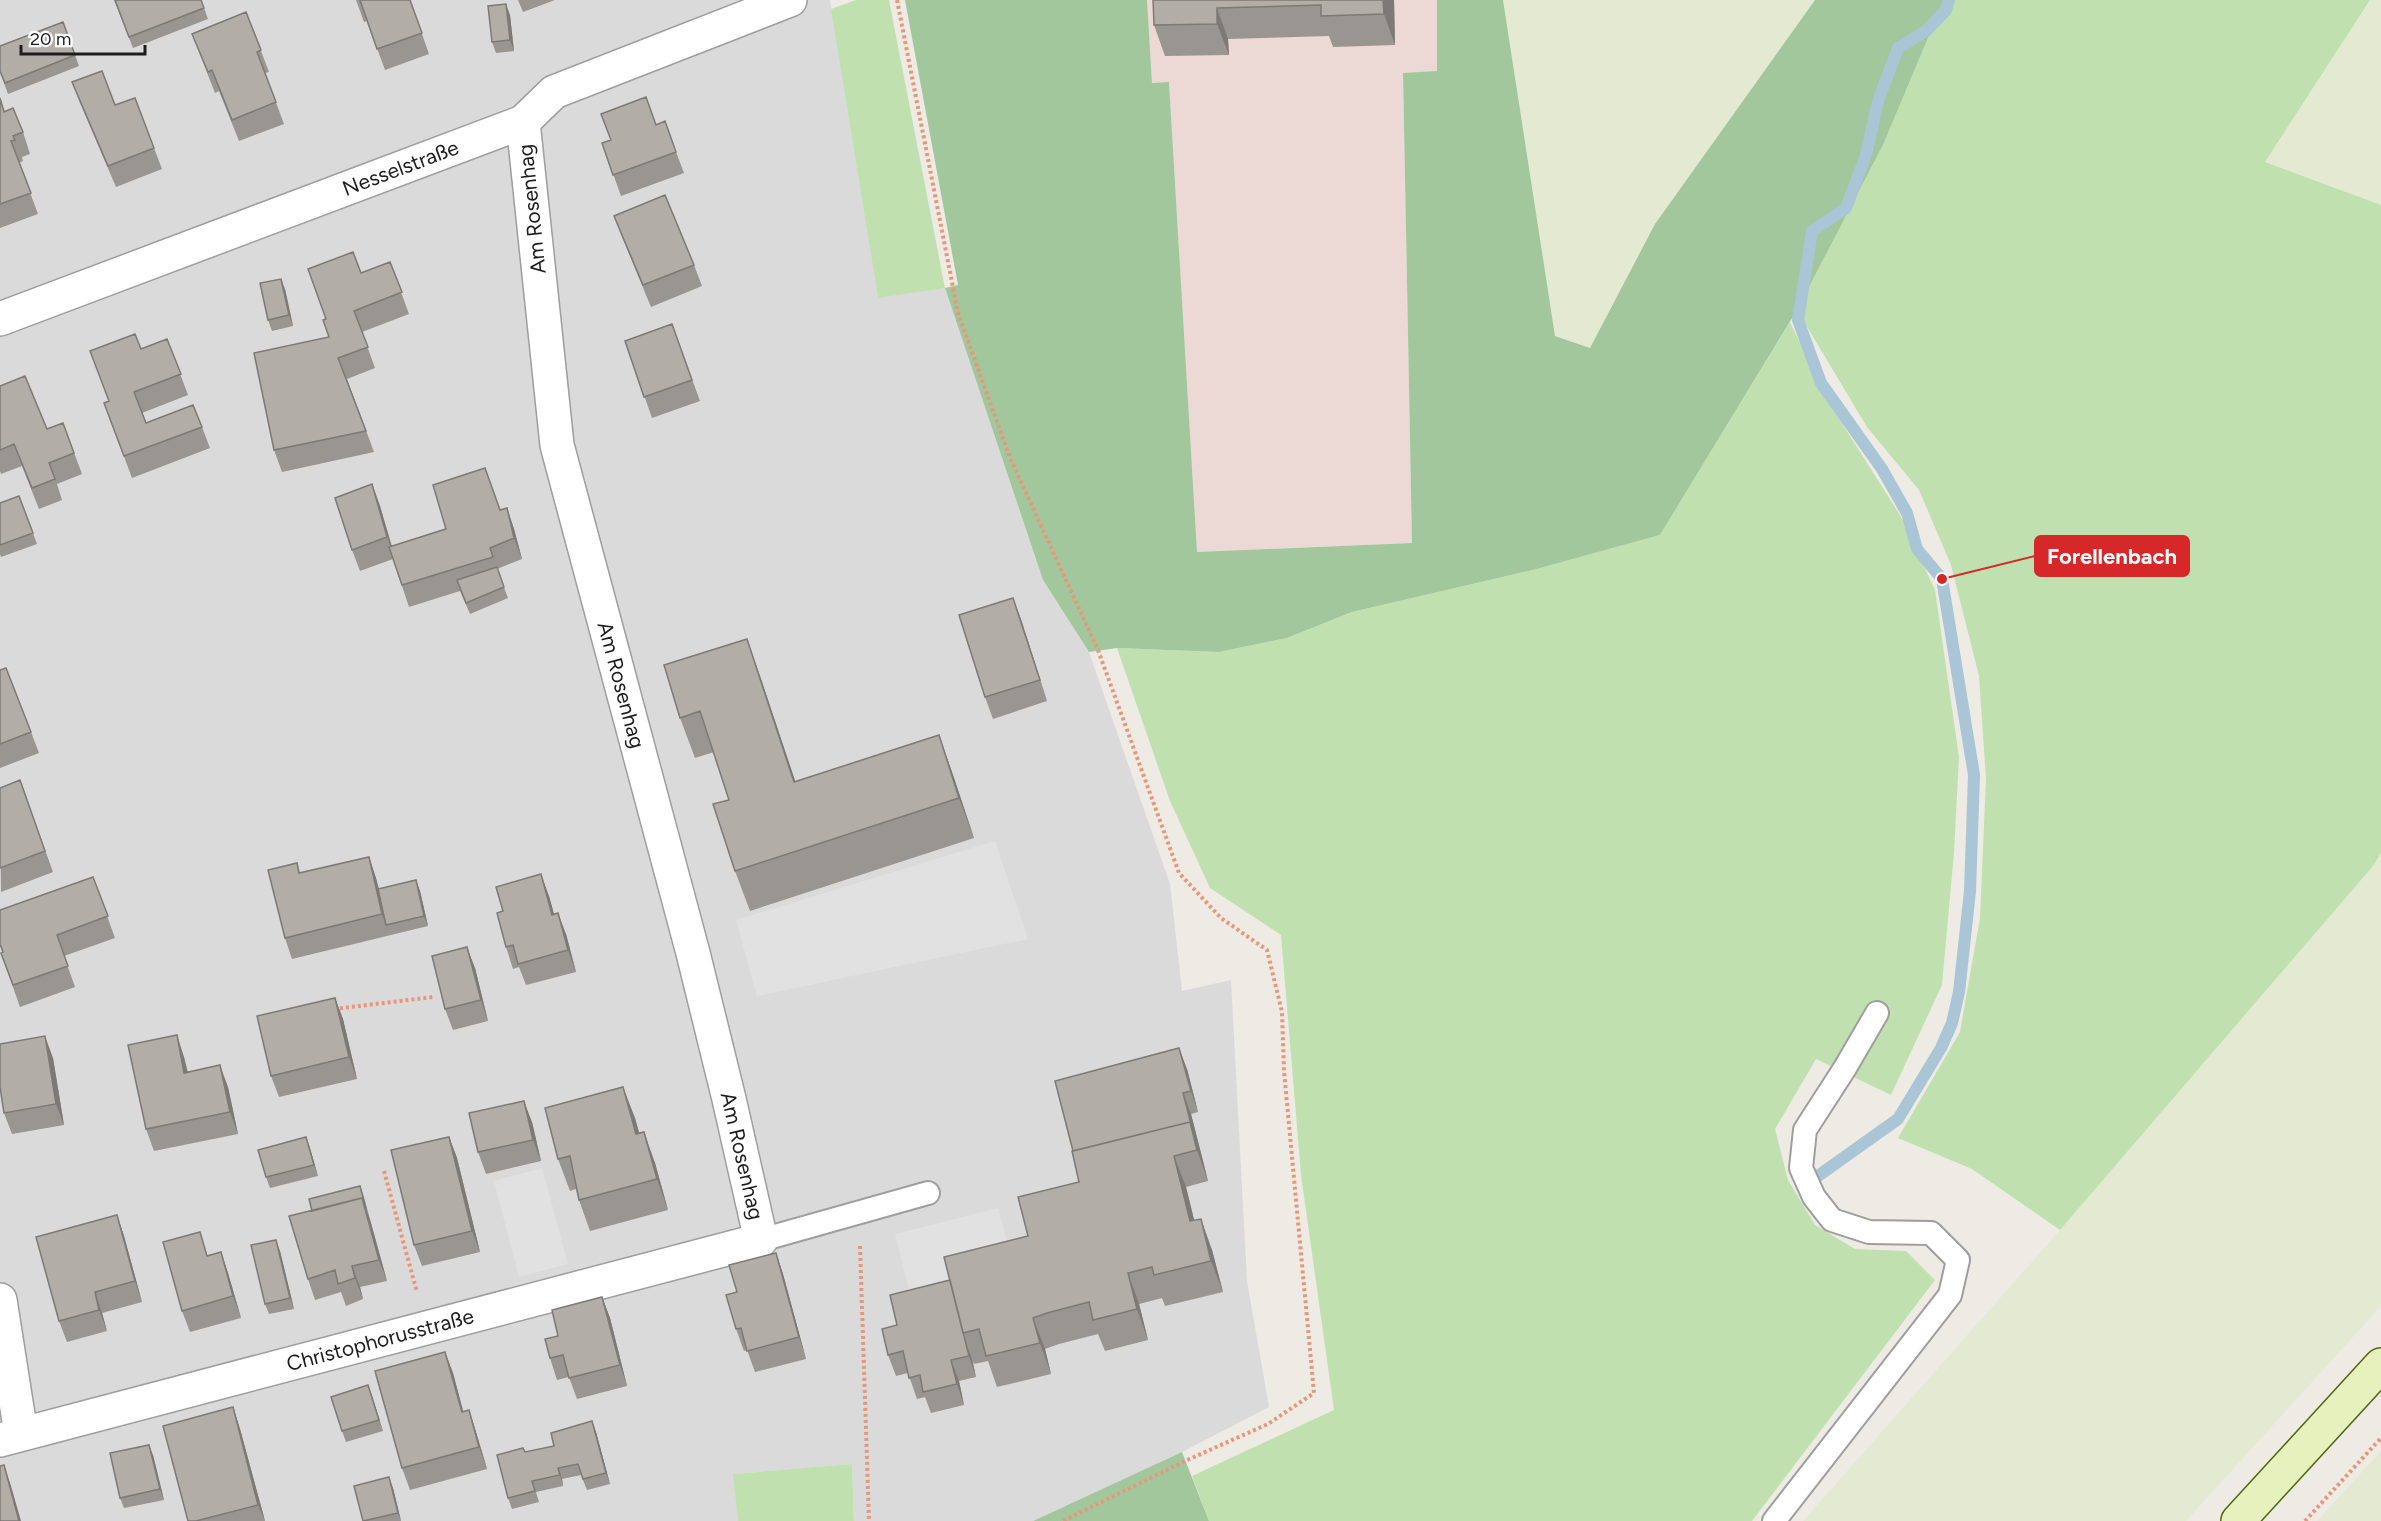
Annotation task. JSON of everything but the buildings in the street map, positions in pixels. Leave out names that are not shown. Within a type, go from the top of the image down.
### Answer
[{"type":"main road","points":[[2238,1521],[2381,1365]]},
{"type":"street","name":"Nesselstraße","points":[[0,319],[523,123],[554,92],[790,0]]},
{"type":"street","name":"Am Rosenhag","points":[[523,123],[556,445],[693,953],[761,1240]]},
{"type":"street","name":"Christophorusstraße","points":[[11,1437],[761,1240]]},
{"type":"street","points":[[0,1300],[11,1437]]},
{"type":"lane","points":[[1774,1521],[1950,1295],[1958,1260],[1930,1233],[1869,1232],[1832,1220],[1814,1197],[1801,1168],[1805,1130],[1877,1013]]},
{"type":"lane","points":[[761,1240],[928,1193]]},
{"type":"path","points":[[897,0],[958,313],[1010,458],[1098,650],[1179,873],[1221,918],[1267,950],[1282,1012],[1284,1071],[1314,1393],[1268,1424],[1185,1461],[1063,1521]]},
{"type":"path","points":[[327,1010],[433,997]]},
{"type":"path","points":[[384,1171],[426,1328]]},
{"type":"path","points":[[859,1212],[869,1521]]},
{"type":"path","points":[[2305,1521],[2381,1438]]},
{"type":"shaded area","points":[[0,0],[830,0],[878,297],[945,288],[1043,580],[1089,652],[1170,884],[1182,991],[1231,980],[1247,1281],[1269,1407],[1182,1452],[1033,1521],[854,1521],[852,1464],[734,1474],[738,1521],[0,1521]]},
{"type":"shaded area","points":[[1147,0],[1437,0],[1437,72],[1403,73],[1412,543],[1197,552],[1169,82],[1152,83]]},
{"type":"shaded area","points":[[995,841],[1028,939],[757,996],[736,920]]},
{"type":"shaded area","points":[[542,1168],[568,1264],[519,1277],[494,1181]]},
{"type":"shaded area","points":[[998,1208],[1014,1268],[910,1294],[895,1234]]},
{"type":"green space","points":[[856,0],[889,0],[945,288],[878,298],[831,9]]},
{"type":"green space","points":[[905,0],[1147,0],[1152,83],[1169,82],[1197,552],[1412,543],[1403,73],[1437,71],[1437,0],[1503,0],[1555,336],[1590,348],[1655,224],[1815,0],[1951,0],[1928,38],[1883,145],[1797,310],[1660,535],[1533,570],[1352,612],[1287,638],[1219,652],[1117,648],[1089,652],[1043,580],[945,288],[958,285]]},
{"type":"green space","points":[[1503,0],[1815,0],[1655,224],[1591,348],[1555,336]]},
{"type":"green space","points":[[1951,0],[2370,0],[2265,162],[2381,205],[2381,853],[2373,866],[2060,1230],[1972,1169],[1898,1138],[1960,1032],[1980,918],[1986,779],[1979,676],[1951,565],[1919,490],[1867,427],[1797,310],[1883,145],[1928,38]]},
{"type":"green space","points":[[2370,0],[2381,0],[2381,205],[2265,162]]},
{"type":"green space","points":[[1790,322],[1826,398],[1900,515],[1935,590],[1959,757],[1954,853],[1942,985],[1891,1095],[1816,1059],[1775,1129],[1788,1180],[1815,1225],[1855,1249],[1906,1251],[1935,1280],[1752,1521],[1209,1521],[1192,1476],[1334,1410],[1301,1175],[1281,935],[1210,888],[1170,801],[1117,648],[1219,652],[1287,638],[1352,612],[1533,570],[1660,535]]},
{"type":"green space","points":[[2381,853],[2381,1306],[2186,1521],[1803,1521],[2060,1230],[2373,866]]},
{"type":"green space","points":[[2381,1451],[2381,1521],[2317,1521]]},
{"type":"green space","points":[[1182,1452],[1209,1521],[1033,1521]]},
{"type":"green space","points":[[852,1464],[854,1521],[738,1521],[733,1474]]},
{"type":"waterway","points":[[1818,1176],[1898,1119],[1941,1048],[1952,1023],[1959,992],[1970,891],[1974,775],[1942,579],[1917,549],[1907,513],[1882,469],[1821,383],[1798,320],[1812,231],[1846,208],[1866,155],[1878,101],[1898,48],[1926,31],[1946,10],[1949,0]]},
{"type":"place","name":"Forellenbach","points":[[1942,579]]}]
